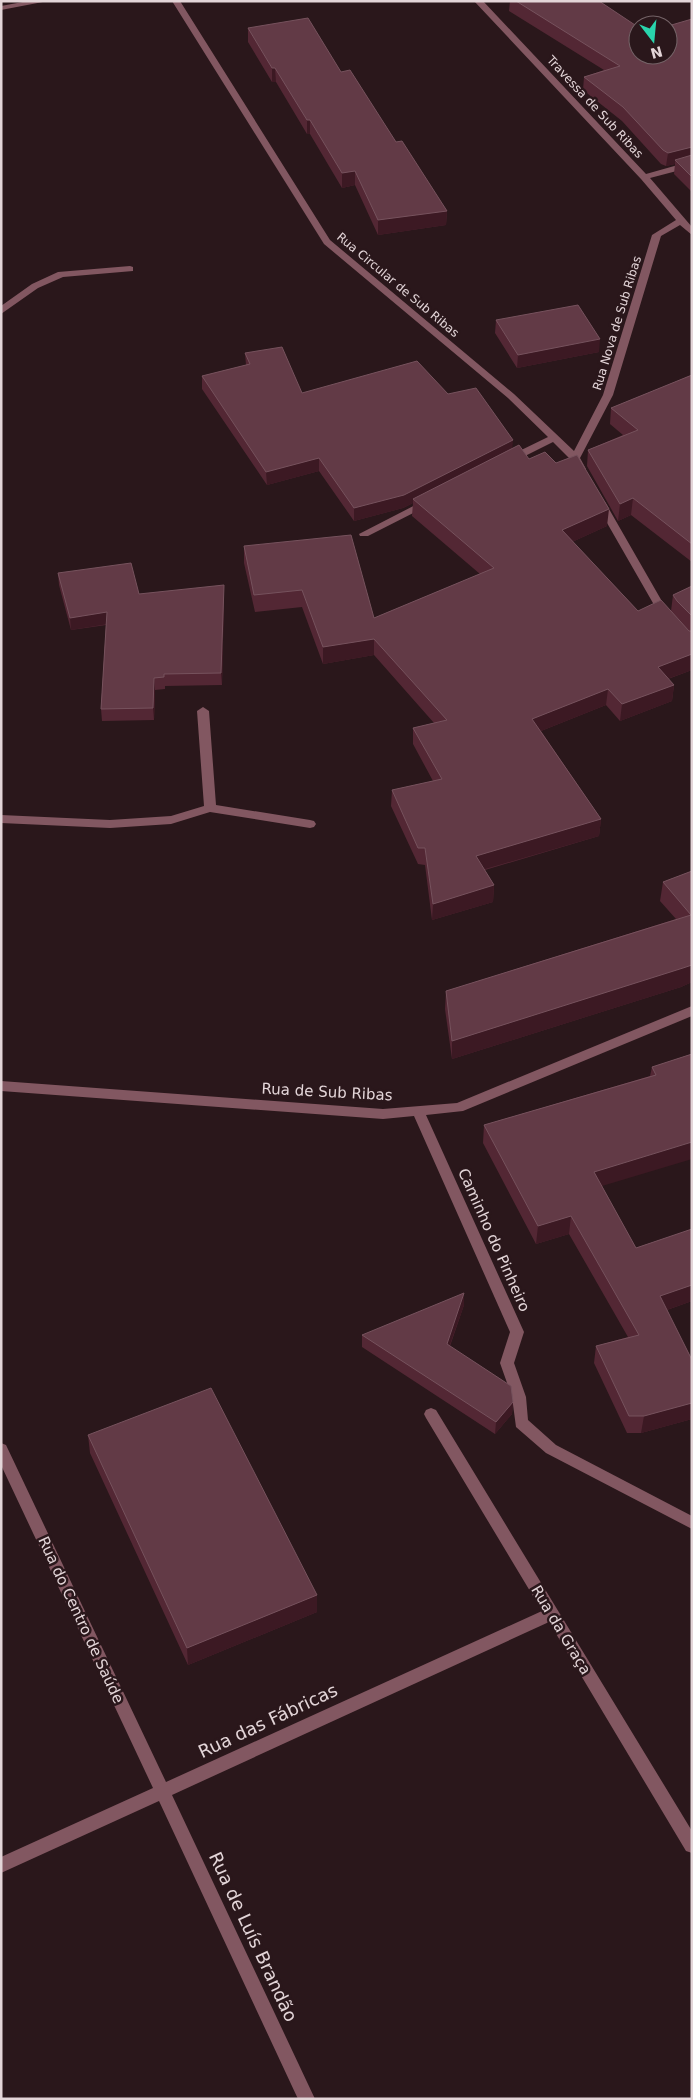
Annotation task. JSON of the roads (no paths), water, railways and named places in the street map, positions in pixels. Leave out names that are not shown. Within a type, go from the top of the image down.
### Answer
[{"type":"street","points":[[1,8],[44,1]]},
{"type":"street","name":"Rua Circular de Sub Ribas","points":[[176,1],[327,242],[504,390],[575,458]]},
{"type":"street","name":"Travessa de Sub Ribas","points":[[478,1],[644,177],[681,222],[692,232]]},
{"type":"street","points":[[644,177],[692,164]]},
{"type":"street","name":"Rua Nova de Sub Ribas","points":[[575,458],[608,395],[657,235],[681,222]]},
{"type":"street","points":[[1,311],[35,286],[61,274],[130,269]]},
{"type":"street","points":[[502,464],[554,438]]},
{"type":"street","points":[[575,458],[585,475]]},
{"type":"street","points":[[594,492],[674,627]]},
{"type":"street","points":[[364,534],[433,499]]},
{"type":"street","points":[[203,711],[210,808]]},
{"type":"street","points":[[1,819],[110,824],[171,820],[210,808],[310,824]]},
{"type":"street","name":"Rua de Sub Ribas","points":[[1,1086],[383,1114],[458,1108],[692,1011]]},
{"type":"street","name":"Caminho do Pinheiro","points":[[418,1112],[518,1332],[507,1363],[519,1397],[521,1423],[550,1449],[692,1523]]},
{"type":"street","name":"Rua da Graça","points":[[431,1414],[692,1846]]},
{"type":"street","name":"Rua do Centro de Saúde","points":[[1,1449],[162,1792]]},
{"type":"street","name":"Rua das Fábricas","points":[[1,1865],[551,1614]]},
{"type":"street","name":"Rua de Luís Brandão","points":[[162,1792],[308,2099]]}]
